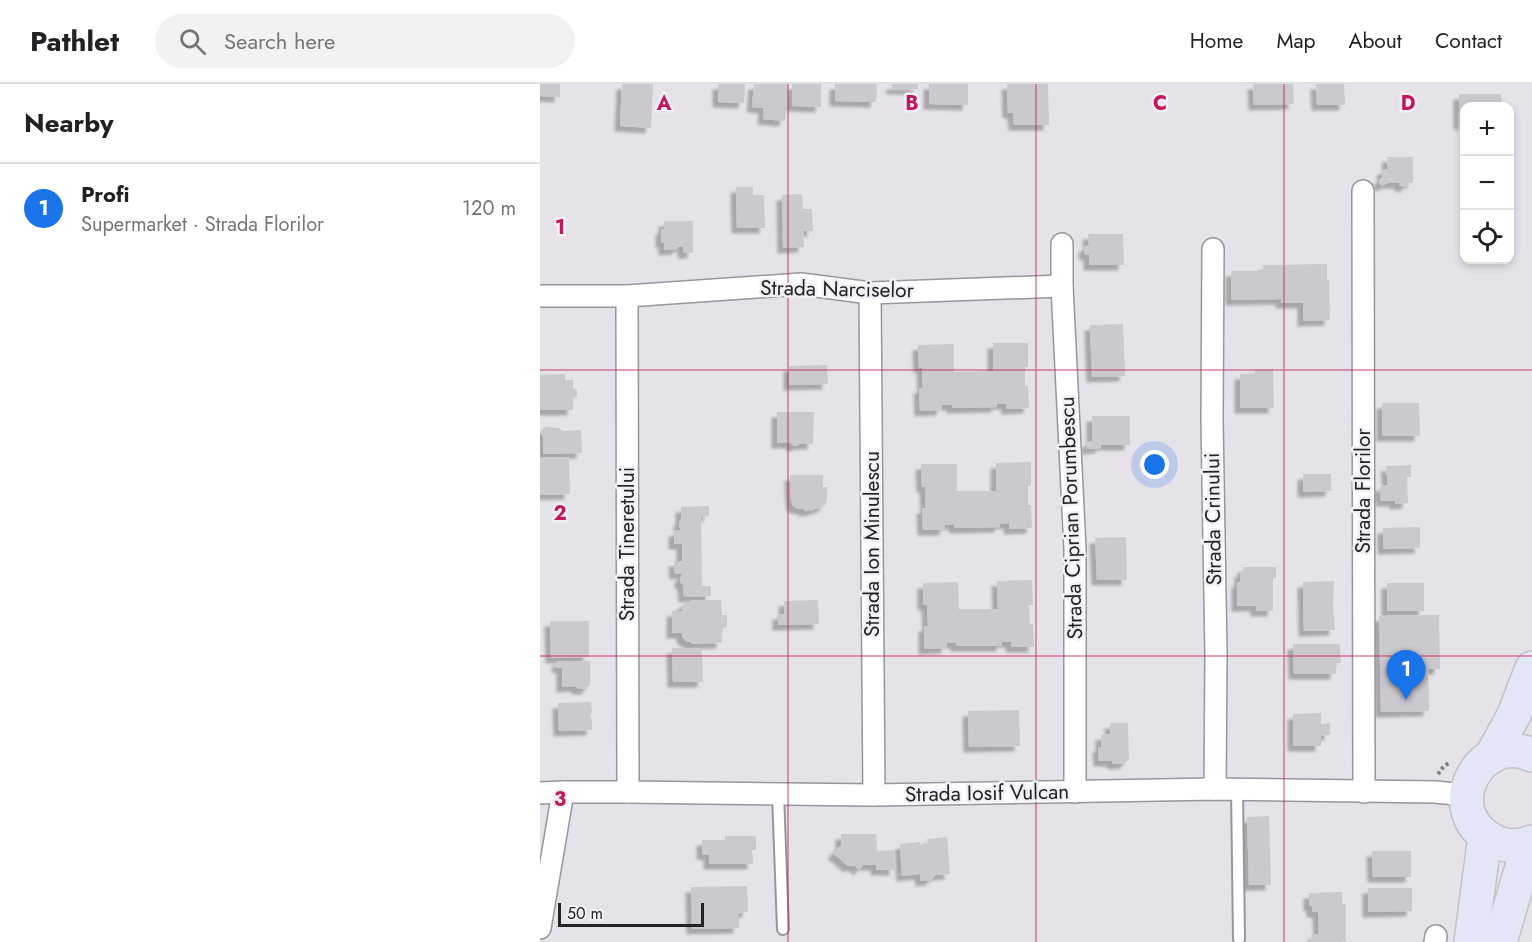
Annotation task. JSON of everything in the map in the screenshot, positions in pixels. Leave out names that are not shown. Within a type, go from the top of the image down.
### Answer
[{"type":"main road","points":[[1491,757],[1514,715],[1532,668]]},
{"type":"main road","points":[[1500,942],[1531,843],[1517,846],[1496,843],[1477,829],[1467,808],[1450,794],[1468,783],[1474,773],[1491,757],[1503,752],[1516,751],[1532,755]]},
{"type":"main road","points":[[1471,942],[1485,836]]},
{"type":"street","name":"Strada Florilor","points":[[1363,191],[1364,792]]},
{"type":"street","name":"Strada Ciprian Porumbescu","points":[[1062,244],[1075,549],[1075,792]]},
{"type":"street","name":"Strada Crinului","points":[[1213,249],[1215,789]]},
{"type":"street","name":"Strada Narciselor","points":[[540,296],[627,296],[801,284],[870,293],[1062,286]]},
{"type":"street","name":"Strada Ion Minulescu","points":[[870,293],[874,795]]},
{"type":"street","name":"Strada Tineretului","points":[[627,296],[628,792]]},
{"type":"street","name":"Strada Iosif Vulcan","points":[[540,793],[874,795],[1238,789],[1450,794]]},
{"type":"street","points":[[540,928],[563,792]]},
{"type":"lane","points":[[1238,789],[1239,939]]},
{"type":"lane","points":[[778,794],[783,929]]},
{"type":"building","points":[[540,84],[560,84],[560,97],[540,96]]},
{"type":"building","points":[[622,84],[653,84],[651,128],[620,126]]},
{"type":"building","points":[[718,84],[745,84],[744,103],[718,102]]},
{"type":"building","points":[[754,84],[788,84],[785,121],[763,119],[764,108],[752,107]]},
{"type":"building","points":[[792,84],[821,84],[821,107],[792,106]]},
{"type":"building","points":[[835,84],[877,84],[876,102],[835,101]]},
{"type":"building","points":[[892,84],[918,84],[918,89],[892,89]]},
{"type":"building","points":[[929,84],[968,84],[968,105],[929,104]]},
{"type":"building","points":[[1007,84],[1048,84],[1049,125],[1014,125],[1013,113],[1008,113]]},
{"type":"building","points":[[1253,84],[1293,84],[1294,104],[1254,105]]},
{"type":"building","points":[[1316,84],[1344,84],[1345,105],[1317,105]]},
{"type":"building","points":[[1459,94],[1501,94],[1502,102],[1460,102],[1459,124]]},
{"type":"building","points":[[1387,157],[1413,157],[1413,183],[1407,183],[1407,187],[1399,185],[1400,183],[1388,183],[1382,186],[1379,183],[1383,177],[1382,170],[1388,169]]},
{"type":"building","points":[[736,187],[753,187],[753,195],[764,195],[765,228],[737,228]]},
{"type":"building","points":[[802,194],[803,209],[812,209],[813,231],[803,231],[804,247],[783,248],[782,195]]},
{"type":"building","points":[[664,221],[693,221],[693,253],[683,253],[683,246],[678,249],[664,250],[664,242],[661,243],[661,229],[664,229]]},
{"type":"building","points":[[1088,234],[1123,234],[1124,265],[1089,265],[1089,255],[1084,253],[1084,247],[1089,245]]},
{"type":"building","points":[[1327,264],[1330,320],[1303,321],[1303,303],[1281,303],[1281,299],[1231,300],[1231,271],[1263,271],[1263,265]]},
{"type":"building","points":[[1123,324],[1125,376],[1092,377],[1090,325]]},
{"type":"building","points":[[993,343],[1028,343],[1025,386],[1028,385],[1029,408],[1007,409],[1006,404],[997,404],[997,407],[952,408],[952,405],[942,405],[942,410],[920,411],[919,388],[923,388],[918,345],[954,344],[954,372],[993,371]]},
{"type":"building","points":[[827,365],[828,384],[789,385],[789,366]]},
{"type":"building","points":[[1255,369],[1273,369],[1274,408],[1240,408],[1240,374],[1255,374]]},
{"type":"building","points":[[565,374],[565,380],[573,380],[573,388],[577,390],[577,396],[573,399],[573,410],[540,410],[540,375]]},
{"type":"building","points":[[1382,403],[1419,403],[1420,436],[1382,436]]},
{"type":"building","points":[[777,412],[814,412],[813,444],[793,446],[791,443],[777,443]]},
{"type":"building","points":[[1092,416],[1130,416],[1130,445],[1101,445],[1101,448],[1087,449],[1087,442],[1092,441]]},
{"type":"building","points":[[547,427],[559,428],[563,431],[581,430],[582,453],[543,454],[541,432]]},
{"type":"building","points":[[569,457],[570,494],[540,495],[540,458]]},
{"type":"building","points":[[1031,462],[1028,505],[1031,505],[1032,528],[1009,529],[1009,523],[1000,524],[1000,527],[955,528],[954,524],[945,525],[945,530],[923,530],[922,508],[926,508],[921,464],[957,464],[957,491],[996,491],[996,463]]},
{"type":"building","points":[[1411,465],[1411,477],[1407,477],[1408,503],[1395,504],[1395,501],[1381,501],[1380,486],[1388,485],[1386,466]]},
{"type":"building","points":[[1303,474],[1331,474],[1331,491],[1303,492]]},
{"type":"building","points":[[790,475],[823,475],[823,487],[827,487],[825,505],[804,511],[804,509],[793,506]]},
{"type":"building","points":[[709,506],[709,516],[701,517],[702,586],[711,586],[711,596],[684,597],[683,585],[680,582],[683,573],[675,574],[674,561],[682,561],[682,544],[674,544],[674,531],[681,530],[679,522],[681,507]]},
{"type":"building","points":[[1420,527],[1420,548],[1383,549],[1383,528]]},
{"type":"building","points":[[1126,537],[1127,580],[1097,580],[1095,538]]},
{"type":"building","points":[[1243,567],[1276,567],[1276,578],[1273,578],[1273,611],[1256,611],[1256,606],[1237,606],[1237,582],[1240,582],[1240,571],[1243,572]]},
{"type":"building","points":[[1032,580],[1033,605],[1029,605],[1034,647],[1011,647],[1011,642],[1002,642],[1002,646],[956,646],[956,643],[947,643],[947,648],[924,649],[924,626],[928,626],[927,605],[923,605],[923,583],[958,582],[959,609],[998,609],[997,581]]},
{"type":"building","points":[[1334,581],[1335,630],[1304,631],[1303,582]]},
{"type":"building","points":[[1387,583],[1424,583],[1424,611],[1387,611]]},
{"type":"building","points":[[692,600],[721,600],[722,615],[727,615],[727,627],[722,628],[722,643],[692,644],[682,637],[682,633],[672,633],[672,611],[682,611],[682,606]]},
{"type":"building","points":[[818,600],[819,624],[778,625],[778,614],[784,614],[784,601]]},
{"type":"building","points":[[1439,615],[1440,669],[1428,669],[1429,711],[1381,712],[1379,616]]},
{"type":"building","points":[[550,621],[589,621],[589,657],[551,658]]},
{"type":"building","points":[[1293,644],[1340,644],[1341,663],[1336,663],[1336,674],[1294,674]]},
{"type":"building","points":[[672,648],[702,648],[703,682],[673,682]]},
{"type":"building","points":[[557,661],[590,661],[590,686],[587,689],[578,689],[576,686],[562,687],[562,668],[558,668]]},
{"type":"building","points":[[591,702],[592,730],[559,731],[558,703]]},
{"type":"building","points":[[1019,710],[1020,746],[969,747],[968,711]]},
{"type":"building","points":[[1321,713],[1321,724],[1330,723],[1330,735],[1321,736],[1321,746],[1293,746],[1293,714]]},
{"type":"building","points":[[1110,723],[1128,723],[1129,760],[1126,763],[1099,761],[1098,747],[1101,747],[1101,735],[1110,734]]},
{"type":"building","points":[[1269,816],[1271,885],[1249,885],[1247,817]]},
{"type":"building","points":[[841,834],[876,834],[877,851],[894,850],[895,870],[876,870],[876,865],[863,865],[859,870],[855,866],[848,866],[833,853],[841,845]]},
{"type":"building","points":[[725,836],[756,836],[756,850],[752,850],[753,864],[709,864],[709,855],[702,854],[702,840],[725,840]]},
{"type":"building","points":[[947,837],[950,874],[936,875],[931,880],[921,881],[920,874],[902,876],[900,844],[920,842],[920,845],[928,844],[927,839]]},
{"type":"building","points":[[1372,851],[1411,851],[1411,877],[1373,877]]},
{"type":"building","points":[[747,886],[748,912],[739,913],[739,928],[692,929],[691,887]]},
{"type":"building","points":[[1368,888],[1412,888],[1412,911],[1368,912]]},
{"type":"building","points":[[1342,892],[1342,904],[1346,904],[1346,941],[1310,942],[1313,940],[1313,934],[1319,934],[1318,912],[1312,912],[1312,906],[1309,906],[1309,893]]},
{"type":"place","name":"Profi","points":[[1406,700]]}]
